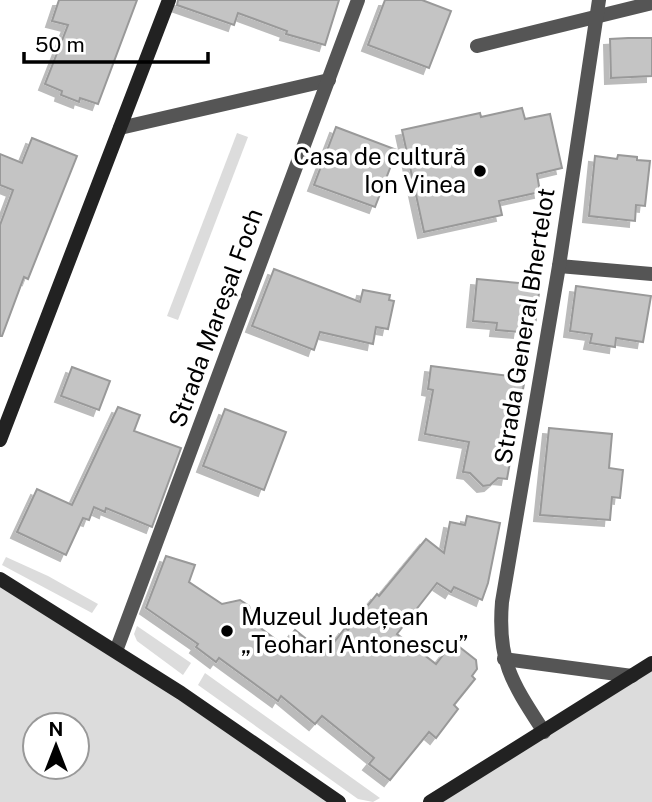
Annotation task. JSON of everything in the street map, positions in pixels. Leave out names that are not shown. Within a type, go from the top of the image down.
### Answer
[{"type":"street","points":[[0,440],[169,0]]},
{"type":"street","name":"Strada Mareșal Foch","points":[[116,651],[358,0]]},
{"type":"street","name":"Strada General Bhertelot","points":[[544,732],[514,687],[504,659],[499,632],[559,267],[599,0]]},
{"type":"street","points":[[477,46],[652,3]]},
{"type":"street","points":[[120,128],[329,80]]},
{"type":"street","points":[[559,267],[652,274]]},
{"type":"street","points":[[0,579],[181,693],[339,802]]},
{"type":"street","points":[[504,659],[632,676]]},
{"type":"street","points":[[430,802],[652,663]]},
{"type":"shaded area","points":[[237,133],[248,137],[178,320],[167,316]]},
{"type":"shaded area","points":[[6,557],[48,576],[98,604],[92,613],[2,565]]},
{"type":"shaded area","points":[[0,579],[339,802],[0,802]]},
{"type":"shaded area","points":[[137,626],[191,663],[183,675],[137,641],[134,634]]},
{"type":"shaded area","points":[[652,663],[652,802],[430,802]]},
{"type":"shaded area","points":[[205,673],[380,798],[373,802],[358,799],[198,685]]},
{"type":"building","points":[[59,0],[137,0],[98,104],[80,98],[79,102],[61,95],[62,91],[45,84],[68,25],[52,21]]},
{"type":"building","points":[[178,0],[339,0],[325,45],[286,34],[287,31],[238,13],[234,25],[177,5]]},
{"type":"building","points":[[385,0],[422,0],[451,11],[429,68],[368,45]]},
{"type":"building","points":[[652,38],[652,76],[611,78],[610,39]]},
{"type":"building","name":"Casa de cultură Ion Vinea","points":[[522,108],[525,119],[550,114],[562,168],[537,174],[540,192],[499,201],[502,215],[424,232],[402,130],[480,113],[481,117]]},
{"type":"building","points":[[336,127],[397,150],[375,207],[314,185]]},
{"type":"building","points":[[32,138],[77,156],[28,279],[24,277],[0,336],[0,225],[13,190],[0,185],[0,154],[22,163]]},
{"type":"building","points":[[618,155],[650,161],[645,206],[636,205],[635,221],[589,216],[595,156],[617,159]]},
{"type":"building","points":[[274,269],[360,302],[363,290],[390,295],[389,300],[394,301],[388,329],[376,327],[373,344],[320,332],[314,350],[252,326]]},
{"type":"building","points":[[477,279],[540,285],[535,326],[520,325],[519,332],[496,330],[497,323],[473,321]]},
{"type":"building","points":[[576,286],[651,296],[643,342],[616,338],[615,347],[590,343],[592,334],[570,331]]},
{"type":"building","points":[[431,366],[525,378],[507,479],[498,478],[490,485],[483,486],[470,473],[463,472],[469,442],[425,434],[433,390],[428,389]]},
{"type":"building","points":[[72,367],[110,381],[99,410],[61,396]]},
{"type":"building","points":[[118,407],[140,415],[134,431],[181,448],[152,527],[106,508],[105,512],[94,507],[89,520],[83,518],[66,555],[17,532],[37,489],[72,505]]},
{"type":"building","points":[[225,409],[286,432],[264,490],[203,466]]},
{"type":"building","points":[[549,428],[612,434],[609,468],[623,470],[620,498],[612,497],[610,520],[540,515]]},
{"type":"building","points":[[467,516],[500,523],[482,600],[454,587],[451,592],[437,583],[397,634],[436,664],[453,642],[476,660],[477,669],[472,676],[475,679],[454,705],[458,709],[436,738],[429,732],[390,780],[369,764],[374,758],[322,716],[315,724],[281,696],[278,701],[219,658],[216,662],[196,647],[198,644],[146,608],[166,556],[195,565],[189,582],[222,604],[240,600],[249,606],[254,623],[283,645],[295,630],[325,654],[345,628],[348,630],[377,594],[379,596],[426,539],[444,553],[450,522],[465,525]]},
{"type":"place","name":"Casa de cultură Ion Vinea","points":[[480,171]]},
{"type":"place","name":"Muzeul Județean „Teohari Antonescu”","points":[[227,631]]}]
